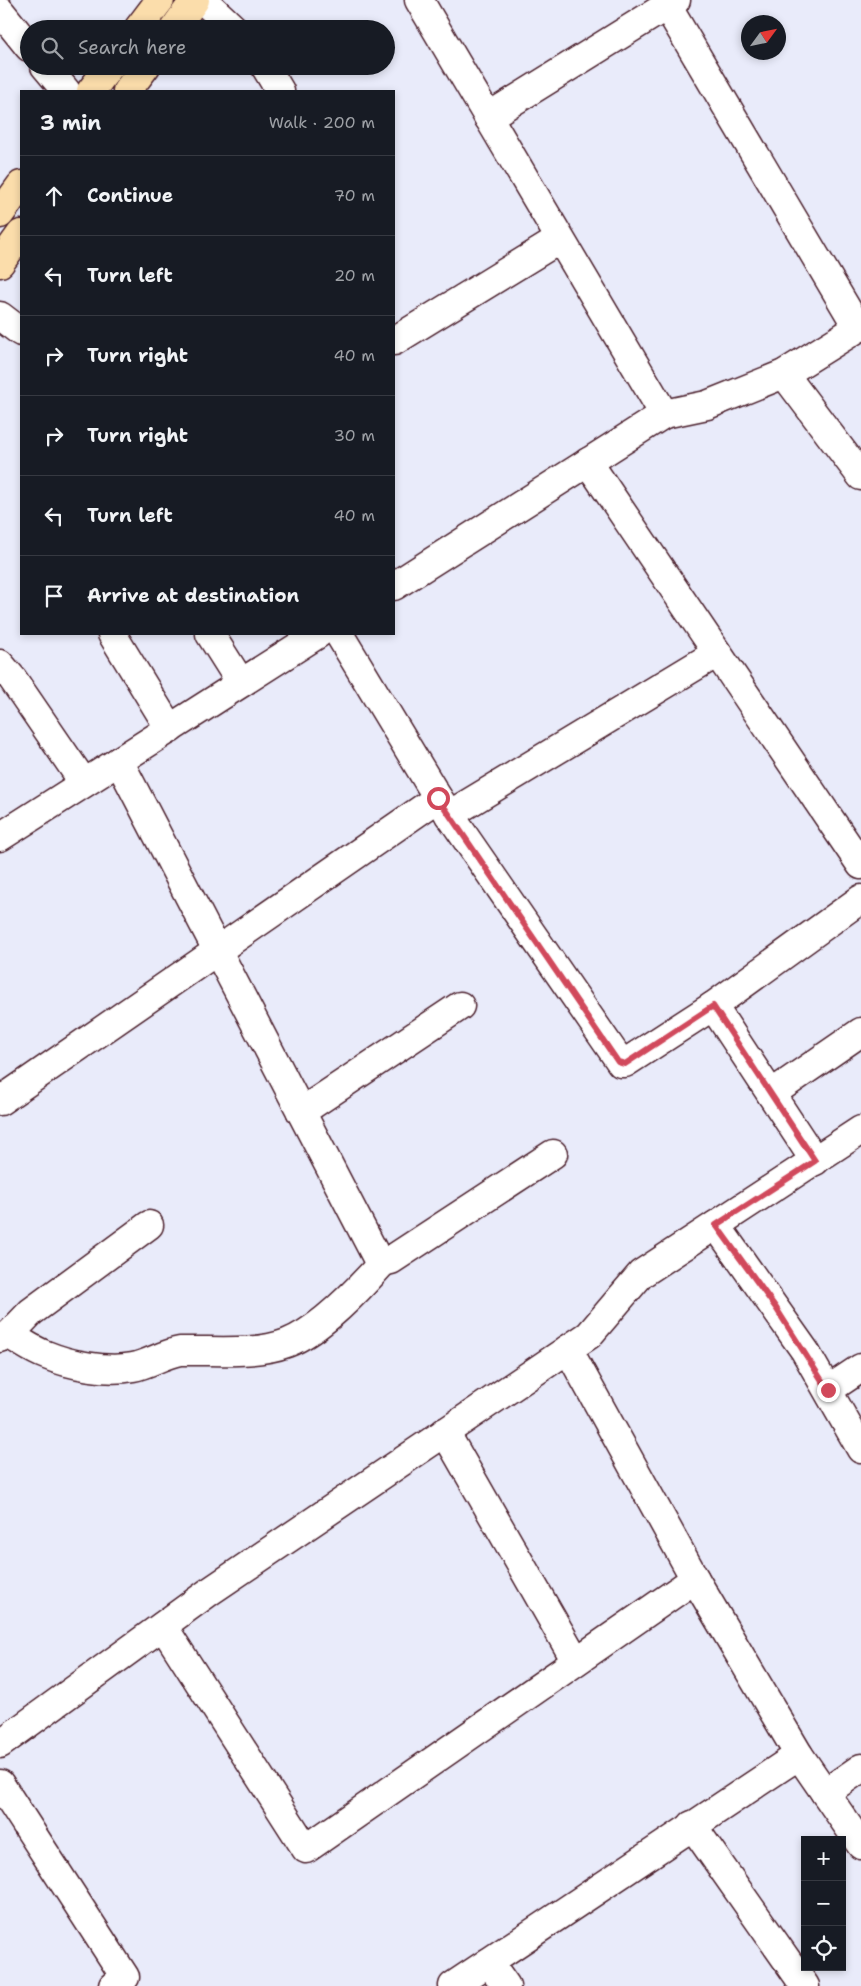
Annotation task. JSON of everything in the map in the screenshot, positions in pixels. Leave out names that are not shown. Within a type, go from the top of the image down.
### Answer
[{"type":"highway","points":[[145,20],[160,0]]},
{"type":"highway","points":[[181,20],[195,0]]},
{"type":"highway","points":[[93,90],[104,75]]},
{"type":"highway","points":[[128,90],[139,75]]},
{"type":"highway","points":[[0,214],[20,187]]},
{"type":"highway","points":[[0,262],[20,235]]},
{"type":"street","points":[[203,0],[224,20]]},
{"type":"street","points":[[419,0],[664,414]]},
{"type":"street","points":[[395,585],[664,414],[707,405],[784,374],[860,327],[671,3],[488,117]]},
{"type":"street","points":[[0,11],[20,36]]},
{"type":"street","points":[[53,75],[65,90]]},
{"type":"street","points":[[270,75],[279,90]]},
{"type":"street","points":[[395,340],[560,239]]},
{"type":"street","points":[[0,316],[20,331]]},
{"type":"street","points":[[784,374],[861,476]]},
{"type":"street","points":[[588,462],[861,865]]},
{"type":"street","points":[[113,635],[170,728]]},
{"type":"street","points":[[211,635],[241,683]]},
{"type":"street","points":[[0,837],[316,635]]},
{"type":"street","points":[[340,635],[443,806],[618,1062],[625,1064],[713,1006],[861,899]]},
{"type":"street","points":[[0,1101],[217,950],[443,806],[717,653]]},
{"type":"street","points":[[0,664],[12,678],[84,783]]},
{"type":"street","points":[[119,761],[377,1258],[383,1262]]},
{"type":"street","points":[[301,1112],[460,1006]]},
{"type":"street","points":[[713,1006],[815,1161]]},
{"type":"street","points":[[771,1094],[861,1032]]},
{"type":"street","points":[[0,1744],[162,1626],[589,1335],[641,1274],[861,1130]]},
{"type":"street","points":[[149,1225],[31,1312],[4,1336],[45,1355],[64,1361],[114,1368],[134,1367],[180,1351],[260,1348],[287,1343],[306,1333],[356,1293],[383,1262],[390,1260],[553,1154]]},
{"type":"street","points":[[716,1225],[776,1308],[828,1390],[861,1449]]},
{"type":"street","points":[[568,1349],[694,1579],[799,1754],[861,1845]]},
{"type":"street","points":[[828,1390],[861,1368]]},
{"type":"street","points":[[445,1432],[576,1662]]},
{"type":"street","points":[[162,1626],[306,1849],[694,1579]]},
{"type":"street","points":[[453,1986],[799,1754]]},
{"type":"street","points":[[825,1793],[861,1768]]},
{"type":"street","points":[[0,1784],[125,1977],[113,1986]]},
{"type":"street","points":[[692,1826],[804,1986]]},
{"type":"street","points":[[489,1962],[506,1986]]},
{"type":"route","points":[[438,798],[618,1062],[625,1064],[713,1006],[815,1161],[716,1225],[776,1308],[828,1390]]}]
